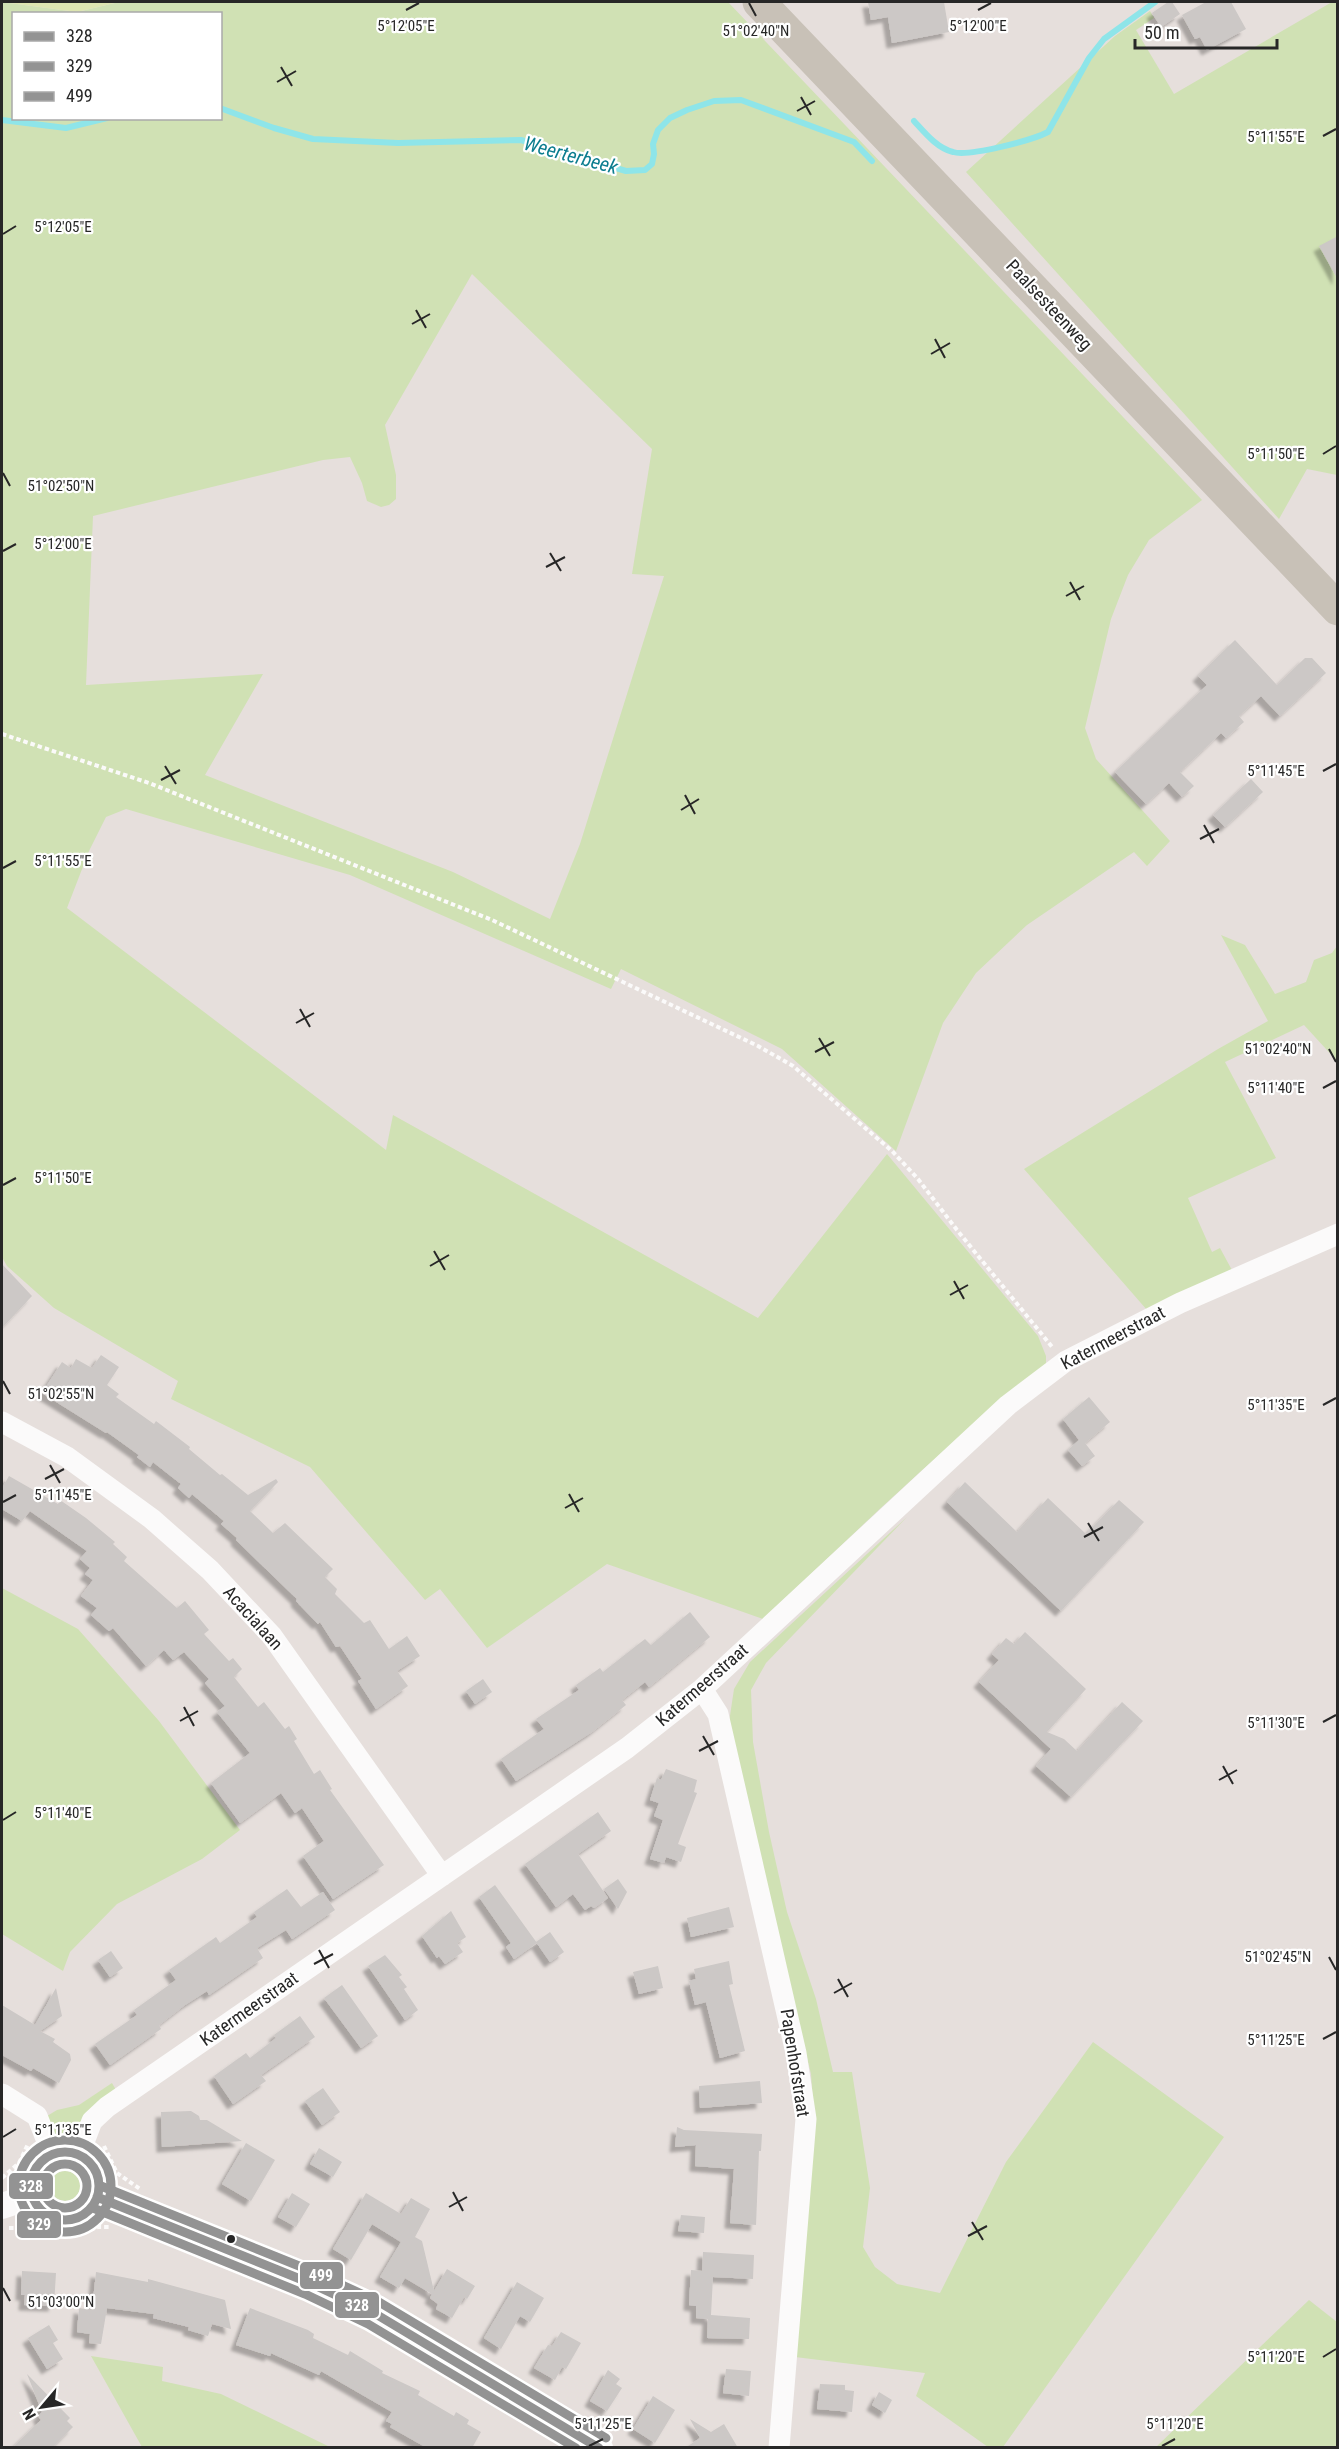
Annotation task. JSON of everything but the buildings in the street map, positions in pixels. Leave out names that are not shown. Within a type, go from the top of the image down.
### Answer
[{"type":"main road","name":"Paalsesteenweg","points":[[759,2],[1338,609]]},
{"type":"street","name":"Katermeerstraat","points":[[79,2155],[92,2121],[107,2107],[627,1748],[702,1689],[1008,1405],[1066,1361],[1180,1303],[1338,1234]]},
{"type":"street","name":"Acacialaan","points":[[2,1422],[67,1457],[152,1519],[210,1570],[272,1636],[442,1876]]},
{"type":"street","name":"Papenhofstraat","points":[[702,1689],[718,1714],[794,2042],[806,2120],[779,2448]]},
{"type":"street","points":[[2,2094],[37,2116],[52,2154]]},
{"type":"street","points":[[70,2152],[79,2155],[87,2160],[98,2177],[97,2198],[93,2205],[78,2218],[59,2221],[44,2214],[37,2207],[32,2196],[31,2178],[36,2168],[52,2154],[70,2152]]},
{"type":"street","points":[[2,2206],[32,2196]]},
{"type":"street","points":[[97,2198],[310,2283],[374,2313],[600,2448]]},
{"type":"path","points":[[2,734],[149,783],[492,920],[758,1046],[793,1066],[892,1151],[918,1179],[1040,1334],[1066,1361]]},
{"type":"path","points":[[2,2178],[19,2163],[31,2138]]},
{"type":"path","points":[[2,2229],[31,2228],[64,2236],[80,2234],[98,2227],[116,2228]]},
{"type":"green space","points":[[2,2],[77,12],[119,2],[728,2],[1202,500],[1149,540],[1128,575],[1111,619],[1085,728],[1096,759],[1170,841],[1147,866],[1134,852],[1027,925],[976,973],[943,1023],[896,1151],[782,1049],[621,969],[611,989],[350,875],[126,809],[106,817],[89,851],[67,908],[386,1150],[393,1115],[758,1318],[887,1154],[1038,1336],[1046,1356],[1046,1366],[937,1457],[763,1619],[607,1564],[487,1648],[440,1589],[425,1600],[310,1467],[171,1399],[178,1381],[54,1308],[7,1266],[2,1257]],"holes":[[[472,274],[652,449],[632,574],[664,576],[580,844],[550,919],[453,872],[205,775],[263,674],[86,685],[93,516],[323,460],[350,457],[362,483],[367,501],[381,507],[389,505],[396,499],[396,475],[385,425]]]},
{"type":"green space","points":[[2,2],[119,2],[77,12]]},
{"type":"green space","points":[[1332,2],[1337,2],[1337,475],[1307,469],[1279,519],[966,172],[1115,36],[1150,11],[1154,18],[1136,30],[1174,94]]},
{"type":"green space","points":[[1221,935],[1245,945],[1275,994],[1306,982],[1314,960],[1332,953],[1337,946],[1337,1061],[1304,1025],[1225,1062],[1276,1158],[1188,1198],[1212,1252],[1220,1248],[1233,1272],[1147,1310],[1024,1169],[1218,1049],[1268,1021]]},
{"type":"green space","points":[[907,1517],[766,1663],[751,1690],[753,1742],[769,1832],[787,1912],[816,1999],[833,2072],[852,2072],[870,2188],[863,2247],[875,2267],[897,2284],[940,2293],[1006,2162],[1093,2042],[1224,2137],[1003,2447],[988,2447],[916,2396],[925,2373],[795,2357],[815,2130],[811,2074],[728,1729],[734,1689],[750,1662]]},
{"type":"green space","points":[[2,1588],[78,1629],[159,1721],[240,1830],[202,1859],[117,1904],[70,1952],[63,1971],[2,1934]]},
{"type":"green space","points":[[112,2083],[116,2090],[83,2118],[72,2136],[56,2136],[47,2116],[57,2110],[79,2105]]},
{"type":"green space","points":[[65,2171],[76,2175],[80,2186],[76,2197],[65,2201],[54,2197],[50,2186],[54,2175]]},
{"type":"green space","points":[[1309,2300],[1337,2322],[1337,2447],[1156,2447]]},
{"type":"green space","points":[[91,2356],[163,2367],[162,2381],[221,2394],[330,2447],[142,2447]]},
{"type":"waterway","name":"Weerterbeek","points":[[914,121],[942,147],[961,153],[1001,147],[1048,132],[1089,58],[1104,39],[1155,2]]},
{"type":"waterway","name":"Weerterbeek","points":[[222,109],[274,128],[313,139],[398,143],[521,140],[626,171],[645,170],[652,164],[653,144],[658,130],[670,118],[714,101],[741,100],[854,142],[872,161]]},
{"type":"waterway","name":"Weerterbeek","points":[[2,120],[66,128],[99,120]]},
{"type":"transit line","name":"329","points":[[65,2140],[83,2143],[98,2153],[108,2168],[111,2186],[108,2204],[98,2219],[83,2229],[65,2232],[47,2229],[32,2219],[22,2204],[19,2186],[22,2168],[32,2153],[47,2143],[65,2140]]},
{"type":"transit line","name":"328","points":[[65,2152],[78,2154],[89,2162],[97,2173],[99,2186],[97,2199],[89,2210],[78,2218],[65,2220],[52,2218],[41,2210],[33,2199],[31,2186],[33,2173],[41,2162],[52,2154],[65,2152]]},
{"type":"transit line","name":"499","points":[[65,2164],[81,2170],[87,2186],[81,2202],[65,2208],[49,2202],[43,2186],[49,2170],[65,2164]]},
{"type":"transit line","name":"499","points":[[101,2186],[314,2272],[379,2302],[606,2438]]},
{"type":"transit line","name":"328","points":[[97,2197],[310,2283],[374,2313],[599,2448]]},
{"type":"transit line","name":"329","points":[[93,2208],[305,2294],[368,2324],[576,2448]]}]
